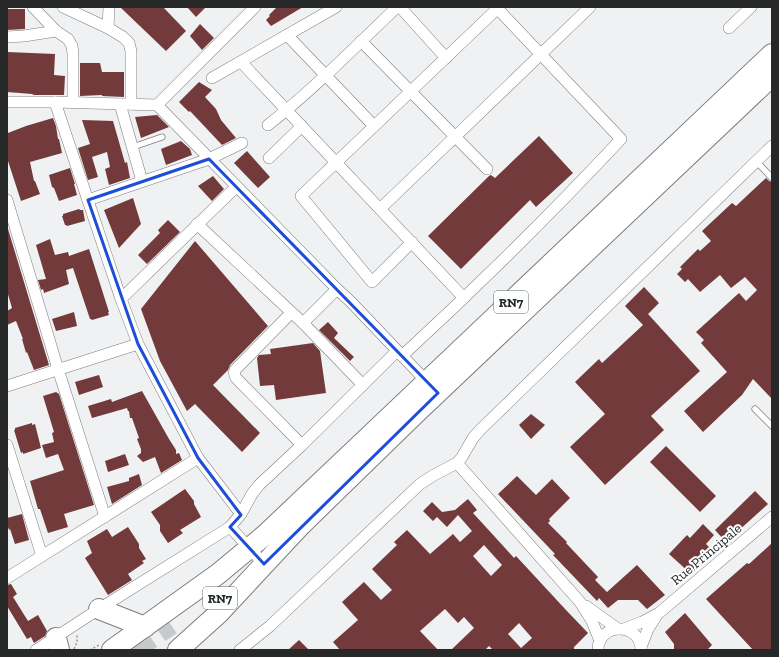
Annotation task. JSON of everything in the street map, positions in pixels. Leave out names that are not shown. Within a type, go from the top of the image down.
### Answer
[{"type":"highway","name":"RN7","points":[[176,636],[232,588],[264,564],[432,387],[772,54]]},
{"type":"highway","name":"RN7","points":[[176,636],[185,614],[225,577],[250,548],[432,387],[772,76]]},
{"type":"highway","points":[[107,646],[145,627],[218,574],[250,548]]},
{"type":"highway","points":[[99,609],[145,627]]},
{"type":"street","points":[[34,7],[56,31],[68,39],[72,46],[73,102]]},
{"type":"street","points":[[63,7],[108,28],[123,37],[129,43],[131,51],[125,104],[133,147],[142,181]]},
{"type":"street","points":[[108,28],[109,7]]},
{"type":"street","points":[[212,78],[336,7]]},
{"type":"street","points":[[268,125],[325,75],[398,7],[446,58]]},
{"type":"street","points":[[36,650],[58,644],[99,609],[230,527],[241,514],[259,485],[363,385],[464,298],[544,220],[621,139],[498,7],[301,196],[372,282],[412,242]]},
{"type":"street","points":[[380,209],[590,7]]},
{"type":"street","points":[[729,28],[751,7]]},
{"type":"street","points":[[157,105],[249,9]]},
{"type":"street","points":[[7,37],[56,31]]},
{"type":"street","points":[[287,35],[374,126]]},
{"type":"street","points":[[361,41],[487,169]]},
{"type":"street","points":[[240,62],[464,298]]},
{"type":"street","points":[[55,102],[121,299],[138,344],[198,458],[241,514]]},
{"type":"street","points":[[8,104],[73,102],[157,105],[336,289],[351,302],[432,387]]},
{"type":"street","points":[[269,158],[302,126]]},
{"type":"street","points":[[88,200],[209,159],[242,143]]},
{"type":"street","points":[[240,650],[270,626],[420,484],[434,474],[457,463],[473,438],[481,429],[772,146]]},
{"type":"street","points":[[121,299],[236,187]]},
{"type":"street","points":[[7,200],[58,370],[105,516]]},
{"type":"street","points":[[197,224],[303,323],[363,385]]},
{"type":"street","points":[[303,323],[336,289]]},
{"type":"street","points":[[291,313],[235,370],[234,375],[302,445]]},
{"type":"street","points":[[7,386],[138,344]]},
{"type":"street","points":[[7,445],[42,556]]},
{"type":"street","points":[[7,578],[198,458]]},
{"type":"street","points":[[457,463],[580,602],[592,621],[599,645]]},
{"type":"street","name":"Rue Principale","points":[[599,645],[603,636],[608,632],[642,622],[659,613],[772,517]]},
{"type":"street","points":[[230,527],[264,564]]},
{"type":"street","points":[[580,602],[599,616],[621,629],[630,631],[639,641],[641,648]]},
{"type":"street","name":"Rue Principale","points":[[641,648],[648,629],[659,613]]},
{"type":"lane","points":[[133,147],[162,137]]},
{"type":"lane","points":[[756,161],[772,178]]},
{"type":"lane","points":[[755,409],[772,426]]},
{"type":"path","points":[[73,650],[76,645],[78,633]]},
{"type":"path","points":[[90,650],[107,646]]},
{"type":"highlighted area","points":[[209,159],[438,393],[264,564],[230,527],[241,515],[198,458],[138,344],[88,200]]},
{"type":"building","points":[[120,7],[163,7],[186,31],[166,51]]},
{"type":"building","points":[[187,7],[206,7],[196,17]]},
{"type":"building","points":[[277,7],[303,7],[271,26],[266,20]]},
{"type":"building","points":[[7,9],[25,9],[25,29],[7,30]]},
{"type":"building","points":[[200,24],[214,38],[202,50],[190,36]]},
{"type":"building","points":[[7,52],[55,54],[54,75],[65,76],[64,95],[34,95],[7,92]]},
{"type":"building","points":[[80,63],[100,63],[102,72],[124,72],[124,97],[102,95],[80,96]]},
{"type":"building","points":[[199,82],[212,90],[205,97],[216,109],[221,120],[236,138],[222,145],[190,111],[189,112],[179,102]]},
{"type":"building","points":[[157,115],[169,127],[141,138],[135,117]]},
{"type":"building","points":[[53,118],[62,153],[30,162],[34,181],[40,194],[21,201],[7,158],[8,133]]},
{"type":"building","points":[[82,120],[113,121],[125,163],[127,162],[130,178],[109,185],[105,169],[110,167],[107,152],[92,157],[98,177],[88,180],[78,148],[90,144]]},
{"type":"building","points":[[539,136],[573,173],[536,207],[530,200],[461,269],[428,236],[489,176],[491,175],[495,178]]},
{"type":"building","points":[[181,141],[190,149],[192,155],[166,165],[161,149]]},
{"type":"building","points":[[247,151],[270,177],[258,188],[234,163]]},
{"type":"building","points":[[70,168],[77,195],[59,201],[54,188],[52,187],[49,175]]},
{"type":"building","points":[[213,176],[224,189],[212,201],[198,186]]},
{"type":"building","points":[[766,178],[772,182],[772,399],[753,379],[742,395],[703,432],[684,411],[727,372],[701,343],[704,340],[696,332],[739,293],[746,301],[757,290],[745,277],[731,288],[720,275],[700,292],[688,279],[685,282],[677,274],[682,269],[680,267],[698,249],[700,251],[711,241],[702,231],[732,203],[736,206]]},
{"type":"building","points":[[133,198],[141,224],[119,248],[104,210]]},
{"type":"building","points":[[79,209],[83,210],[85,221],[67,226],[65,225],[62,216],[63,214]]},
{"type":"building","points":[[168,220],[180,232],[147,264],[138,255],[160,233],[158,230]]},
{"type":"building","points":[[7,229],[49,365],[34,370],[27,352],[26,353],[23,339],[16,321],[7,325],[7,311],[12,308],[7,291]]},
{"type":"building","points":[[50,239],[55,255],[68,252],[69,256],[89,249],[109,315],[92,320],[90,319],[73,268],[66,270],[69,284],[44,293],[43,289],[41,290],[38,280],[46,279],[36,245]]},
{"type":"building","points":[[195,241],[268,326],[230,365],[228,370],[213,385],[260,433],[242,452],[195,404],[187,411],[160,361],[141,309]]},
{"type":"building","points":[[644,287],[659,303],[648,314],[700,371],[651,416],[664,430],[605,485],[570,447],[605,414],[575,382],[599,359],[602,363],[643,325],[625,306]]},
{"type":"building","points":[[74,312],[77,326],[56,331],[52,319]]},
{"type":"building","points":[[328,322],[338,333],[334,338],[354,357],[350,361],[319,330]]},
{"type":"building","points":[[313,343],[320,351],[326,393],[276,400],[274,385],[260,386],[257,358],[259,355],[271,354],[270,349]]},
{"type":"building","points":[[99,375],[103,387],[79,395],[75,382]]},
{"type":"building","points":[[142,391],[176,450],[176,454],[179,453],[182,460],[161,473],[155,457],[143,462],[137,456],[141,453],[137,439],[139,438],[127,408],[92,418],[88,406],[111,399],[112,402]]},
{"type":"building","points":[[56,392],[59,394],[94,505],[64,514],[68,527],[48,533],[40,509],[38,509],[30,481],[64,470],[58,454],[46,458],[42,445],[54,442],[52,433],[54,432],[43,396]]},
{"type":"building","points":[[531,414],[545,425],[531,439],[519,425]]},
{"type":"building","points":[[32,423],[32,425],[35,424],[41,448],[23,454],[23,452],[21,453],[14,430],[15,428]]},
{"type":"building","points":[[666,446],[716,496],[700,512],[650,462]]},
{"type":"building","points":[[125,454],[129,465],[108,472],[105,461]]},
{"type":"building","points":[[139,474],[142,485],[112,504],[107,487],[129,481],[129,478]]},
{"type":"building","points":[[517,476],[536,495],[552,479],[570,498],[549,519],[550,521],[548,523],[598,577],[595,580],[607,592],[637,565],[665,595],[647,609],[638,600],[618,600],[608,608],[599,598],[597,601],[498,494]]},
{"type":"building","points":[[185,489],[194,501],[194,504],[201,517],[180,530],[183,533],[168,543],[160,531],[160,525],[151,512]]},
{"type":"building","points":[[755,491],[768,504],[726,542],[715,530]]},
{"type":"building","points":[[468,499],[477,510],[473,513],[514,558],[516,556],[588,633],[574,647],[574,650],[493,650],[489,646],[485,650],[451,650],[474,628],[464,617],[458,623],[445,609],[420,631],[438,650],[340,650],[333,642],[358,620],[342,602],[364,582],[381,600],[392,590],[372,569],[397,545],[394,542],[407,530],[430,554],[453,534],[460,542],[472,531],[458,515],[447,527],[437,517],[433,521],[423,511],[432,502],[442,512],[455,510]],"holes":[[[484,545],[502,565],[491,576],[473,556]],[[519,623],[532,638],[521,648],[508,634]]]},
{"type":"building","points":[[22,514],[29,540],[15,544],[7,524],[7,518]]},
{"type":"building","points":[[703,524],[714,535],[706,544],[713,551],[691,574],[669,554],[687,535],[690,538]]},
{"type":"building","points":[[128,527],[139,544],[139,548],[146,559],[142,561],[144,563],[128,574],[132,580],[108,595],[85,558],[92,553],[87,541],[107,529],[112,537]]},
{"type":"building","points":[[772,543],[772,650],[753,650],[706,599]]},
{"type":"building","points":[[11,584],[17,594],[13,597],[28,621],[38,615],[47,631],[45,636],[34,643],[31,637],[27,639],[7,606],[7,585]]},
{"type":"building","points":[[685,613],[712,645],[707,650],[674,650],[674,644],[665,632]]},
{"type":"building","points":[[299,640],[309,650],[288,650]]},
{"type":"tunnel","points":[[135,650],[171,625]]}]
